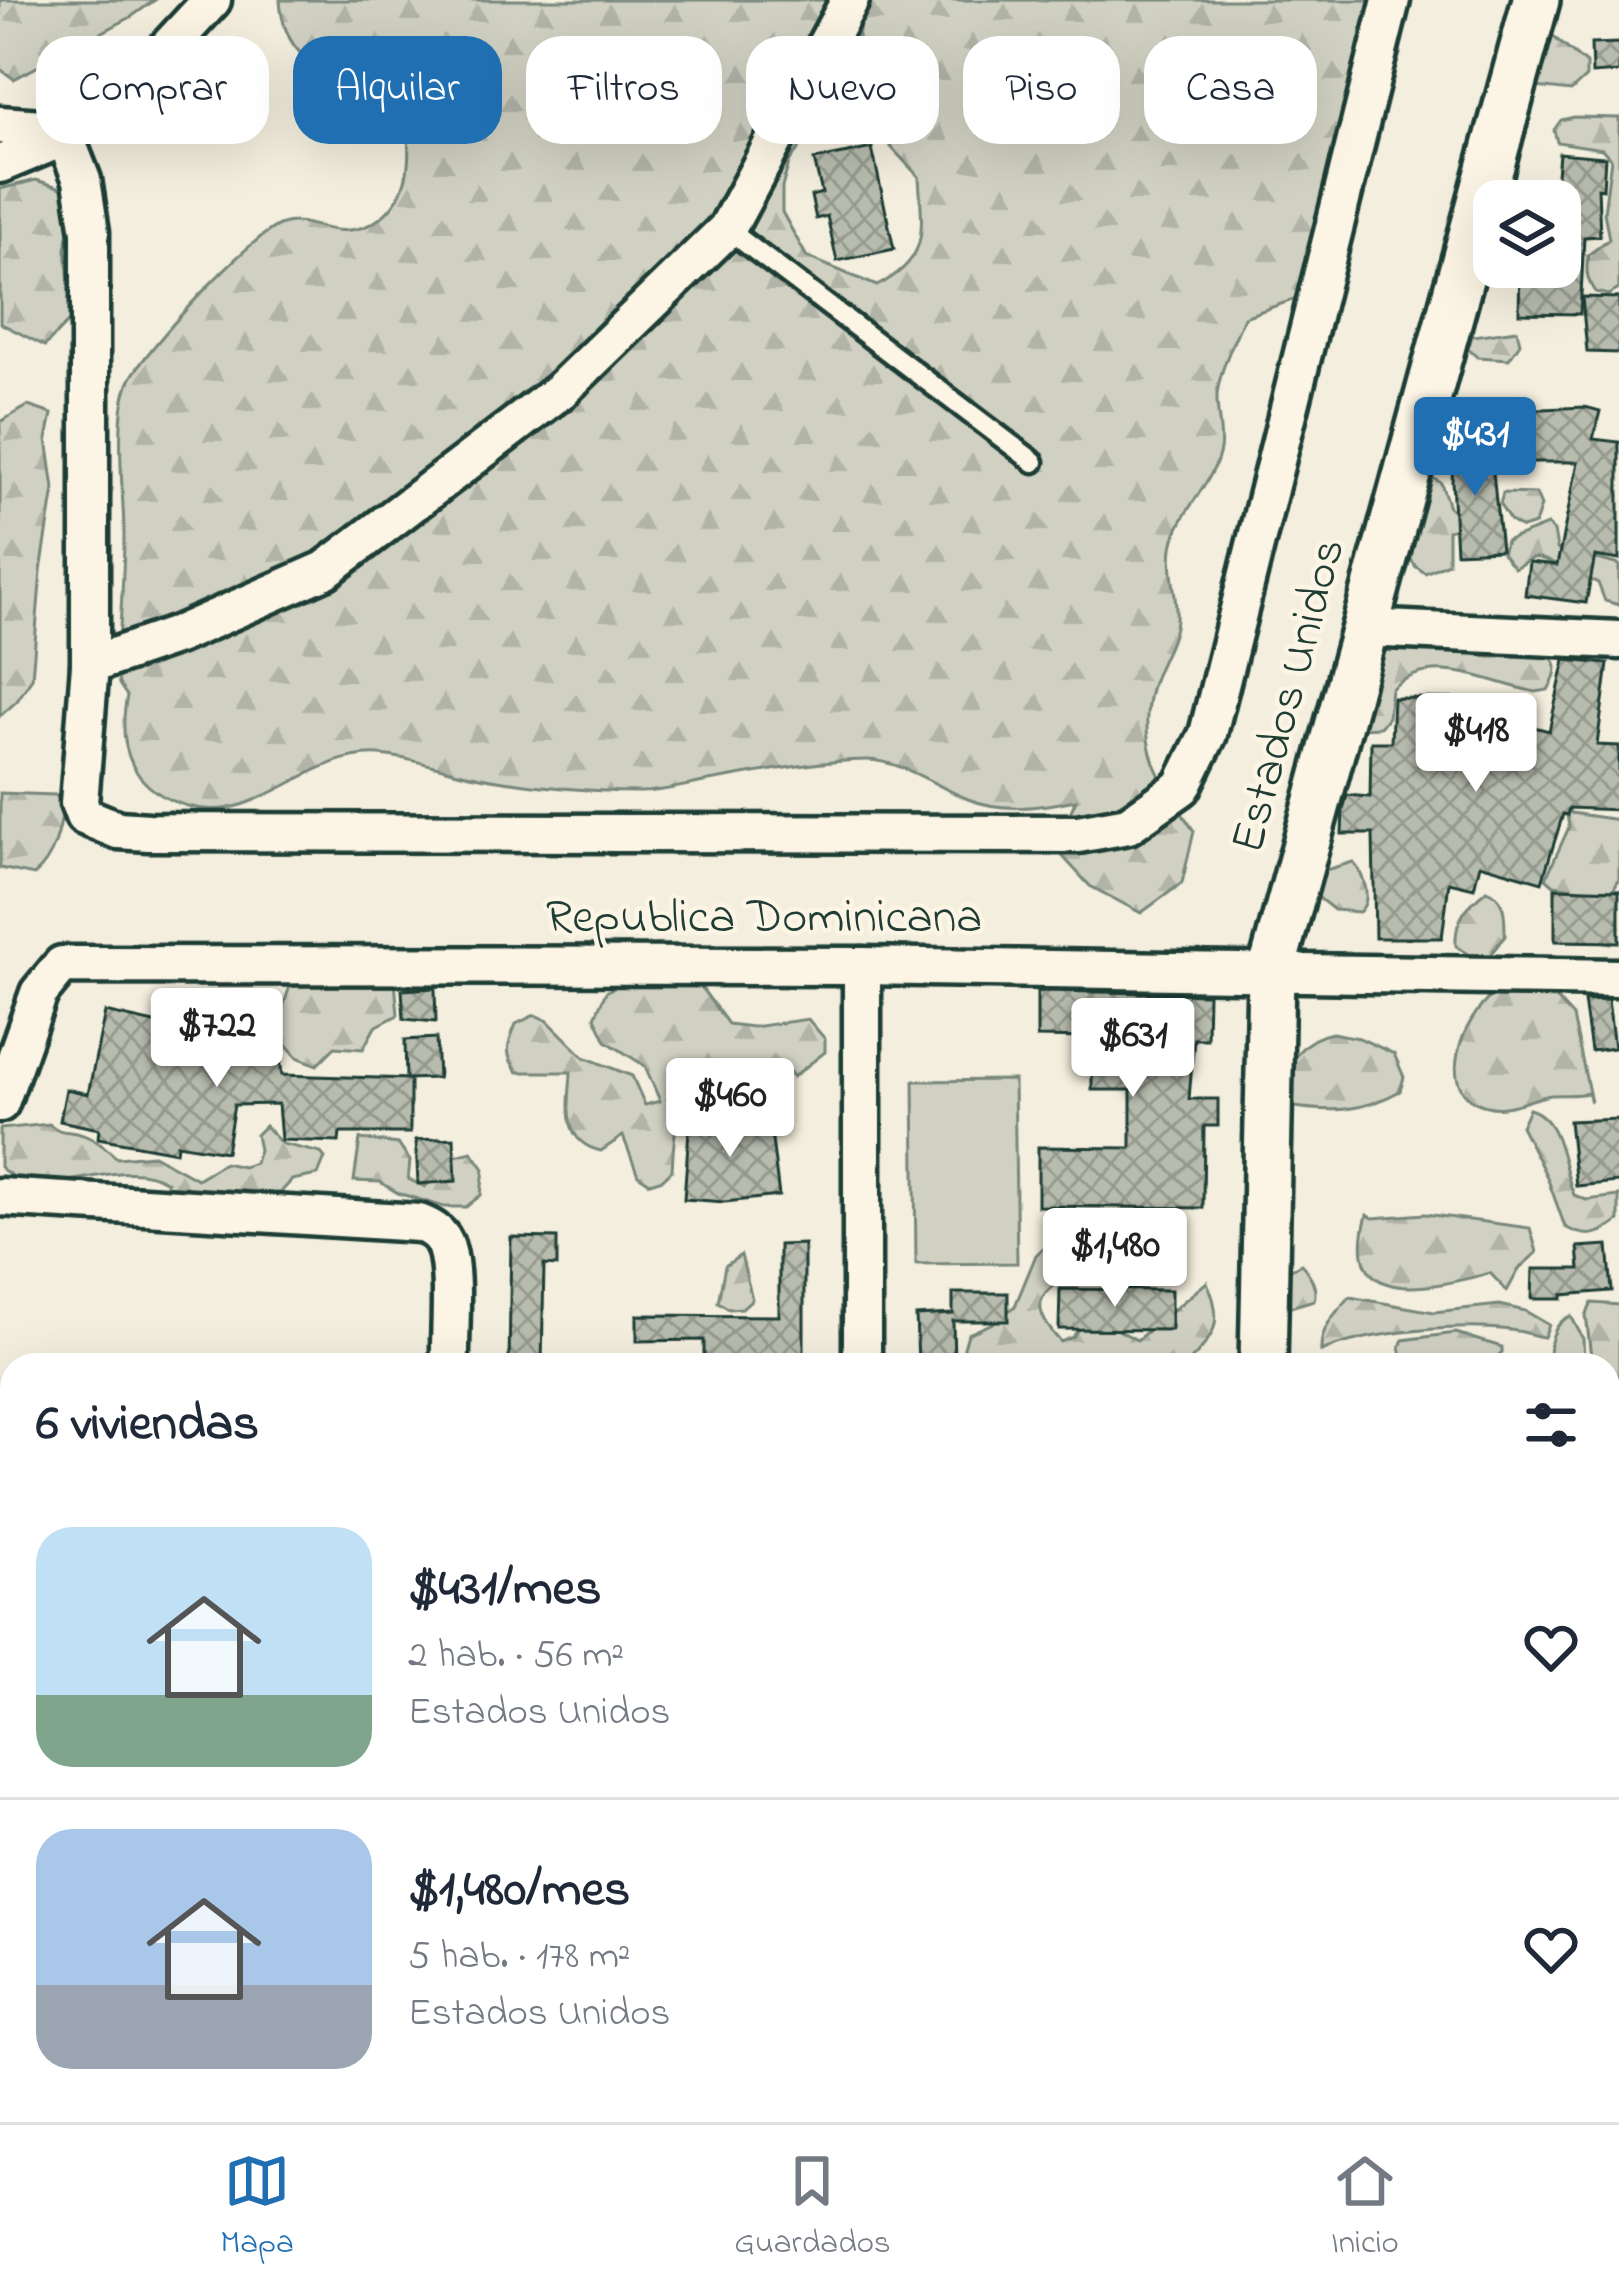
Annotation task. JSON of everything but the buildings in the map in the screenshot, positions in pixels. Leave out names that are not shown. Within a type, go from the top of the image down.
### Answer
[{"type":"street","points":[[179,36],[212,0]]},
{"type":"street","points":[[90,665],[178,635],[325,570],[560,392],[727,230],[850,0]]},
{"type":"street","points":[[68,144],[82,180],[90,232],[90,665],[79,803],[84,816],[118,830],[1078,835],[1128,825],[1182,787],[1208,734],[1391,0]]},
{"type":"street","name":"Estados Unidos","points":[[1263,1353],[1270,973],[1536,0]]},
{"type":"street","points":[[0,125],[36,128]]},
{"type":"street","points":[[0,164],[48,144]]},
{"type":"street","points":[[1365,628],[1619,640]]},
{"type":"street","name":"Republica Dominicana","points":[[0,1103],[39,993],[62,965],[862,966],[1619,978]]},
{"type":"street","points":[[862,966],[862,1353]]},
{"type":"street","points":[[0,1198],[419,1223],[432,1228],[446,1248],[450,1353]]},
{"type":"lane","points":[[727,230],[1034,462]]},
{"type":"green space","points":[[0,0],[155,0],[95,36],[36,36],[36,67],[14,79],[0,69]]},
{"type":"green space","points":[[280,0],[857,0],[845,36],[746,36],[746,144],[802,144],[789,163],[782,212],[807,257],[877,286],[907,265],[919,241],[919,177],[888,144],[939,144],[939,36],[858,36],[861,14],[869,0],[1402,0],[1400,54],[1366,156],[1367,182],[1351,233],[1307,295],[1244,317],[1219,385],[1217,462],[1174,539],[1176,620],[1151,689],[1147,730],[1162,781],[1194,831],[1182,883],[1141,913],[1090,886],[1054,847],[1076,800],[995,806],[880,761],[805,765],[641,792],[519,783],[379,755],[330,764],[262,797],[216,809],[171,800],[142,780],[127,751],[127,696],[117,671],[124,551],[121,433],[130,380],[200,294],[267,232],[289,222],[350,230],[375,221],[401,192],[408,144],[502,144],[502,36],[293,36],[293,43]]},
{"type":"green space","points":[[1544,29],[1586,64],[1586,77],[1571,91],[1527,86]]},
{"type":"green space","points":[[1619,118],[1619,289],[1608,295],[1595,292],[1587,265],[1588,255],[1609,239],[1604,212],[1611,159],[1602,149],[1557,142],[1554,130],[1561,120]]},
{"type":"green space","points":[[36,180],[62,188],[72,210],[66,249],[72,318],[45,346],[0,323],[0,189]]},
{"type":"green space","points":[[1517,330],[1520,343],[1509,359],[1477,357],[1468,349],[1472,336]]},
{"type":"green space","points":[[28,406],[52,414],[47,439],[54,489],[32,678],[0,716],[0,422]]},
{"type":"green space","points":[[1418,469],[1441,483],[1449,507],[1467,524],[1448,530],[1448,563],[1425,573],[1415,566],[1393,524]]},
{"type":"green space","points":[[1503,493],[1536,494],[1541,506],[1535,524],[1522,528],[1510,521],[1500,505]]},
{"type":"green space","points":[[1547,525],[1554,531],[1557,549],[1567,556],[1555,569],[1553,563],[1535,558],[1514,568],[1502,553],[1506,541]]},
{"type":"green space","points":[[1587,556],[1619,565],[1619,605],[1605,601],[1598,583],[1587,578]]},
{"type":"green space","points":[[1444,641],[1477,655],[1548,656],[1555,662],[1555,673],[1548,690],[1536,692],[1462,673],[1425,672],[1391,689],[1388,717],[1380,727],[1361,728],[1381,652]]},
{"type":"green space","points":[[0,793],[55,795],[64,804],[52,852],[34,875],[0,868]]},
{"type":"green space","points":[[1566,808],[1571,813],[1619,820],[1619,879],[1611,893],[1619,927],[1611,943],[1605,942],[1587,890],[1554,885],[1546,878],[1569,827]]},
{"type":"green space","points":[[1353,862],[1365,887],[1366,901],[1359,912],[1334,910],[1310,891],[1322,871]]},
{"type":"green space","points":[[1487,890],[1501,903],[1505,936],[1489,956],[1475,958],[1456,946],[1457,928],[1468,907]]},
{"type":"green space","points":[[638,973],[697,982],[728,1024],[753,1027],[808,1019],[825,1039],[825,1052],[793,1077],[787,1068],[760,1066],[725,1086],[698,1088],[679,1115],[672,1170],[650,1183],[638,1175],[623,1136],[601,1151],[578,1139],[570,1119],[571,1072],[518,1072],[509,1054],[516,1024],[535,1015],[548,1021],[584,1057],[632,1076],[645,1105],[660,1101],[645,1066],[606,1041],[595,1017],[606,992]]},
{"type":"green space","points":[[1538,979],[1573,1017],[1591,1102],[1588,1093],[1551,1095],[1503,1107],[1470,1098],[1456,1071],[1463,1036],[1472,1019],[1494,994]]},
{"type":"green space","points":[[292,980],[395,982],[398,1015],[375,1027],[363,1049],[335,1047],[317,1065],[297,1057],[284,1042],[250,1046],[242,1035],[273,1023]]},
{"type":"green space","points":[[1332,1033],[1359,1038],[1394,1054],[1404,1077],[1400,1091],[1346,1109],[1289,1106],[1278,1091],[1292,1062],[1311,1041]]},
{"type":"green space","points":[[1014,1080],[1017,1263],[916,1264],[914,1081]]},
{"type":"green space","points":[[1529,1109],[1540,1114],[1555,1133],[1574,1195],[1586,1200],[1619,1196],[1619,1221],[1592,1234],[1565,1227],[1521,1126]]},
{"type":"green space","points":[[49,1124],[91,1138],[117,1158],[153,1155],[197,1179],[224,1163],[243,1167],[255,1163],[256,1135],[265,1126],[282,1144],[325,1158],[318,1175],[292,1180],[270,1204],[165,1198],[167,1182],[148,1174],[127,1172],[38,1183],[0,1167],[0,1129]]},
{"type":"green space","points":[[360,1139],[398,1144],[410,1161],[408,1179],[425,1187],[451,1157],[472,1152],[484,1169],[481,1195],[466,1207],[444,1207],[398,1193],[380,1182],[354,1181]]},
{"type":"green space","points":[[1425,1214],[1530,1228],[1537,1252],[1519,1269],[1507,1291],[1490,1273],[1419,1287],[1379,1280],[1367,1267],[1362,1246],[1367,1215]]},
{"type":"green space","points":[[1168,1217],[1179,1223],[1184,1235],[1172,1241],[1154,1225],[1114,1230],[1098,1255],[1042,1298],[1047,1324],[1061,1342],[1073,1337],[1080,1326],[1114,1328],[1137,1340],[1207,1282],[1216,1317],[1211,1336],[1197,1353],[962,1353],[968,1334],[1015,1306],[1036,1255],[1064,1228],[1077,1223],[1102,1225]]},
{"type":"green space","points":[[741,1255],[752,1299],[742,1308],[729,1309],[718,1302],[725,1266]]},
{"type":"green space","points":[[1301,1264],[1312,1281],[1314,1300],[1287,1308],[1283,1273]]},
{"type":"green space","points":[[1350,1297],[1434,1312],[1500,1305],[1525,1311],[1549,1325],[1544,1337],[1495,1329],[1444,1329],[1365,1338],[1321,1351],[1326,1328]]},
{"type":"green space","points":[[1592,1303],[1619,1305],[1619,1353],[1591,1353],[1586,1315]]},
{"type":"green space","points":[[1571,1316],[1583,1339],[1584,1353],[1550,1353],[1556,1329]]},
{"type":"green space","points":[[1456,1333],[1502,1347],[1502,1352],[1401,1353],[1403,1340]]}]
